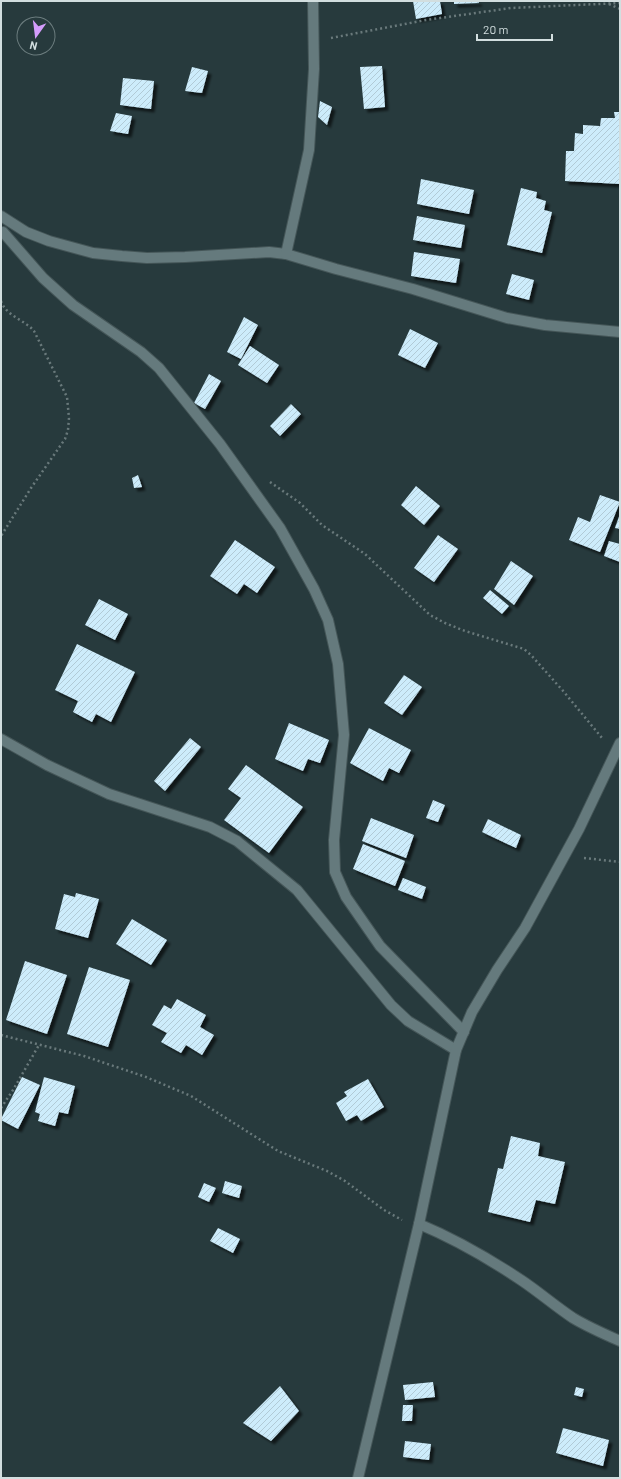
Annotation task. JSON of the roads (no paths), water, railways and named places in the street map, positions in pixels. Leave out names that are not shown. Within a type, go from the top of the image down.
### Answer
[{"type":"street","points":[[286,254],[309,150],[314,69],[313,1]]},
{"type":"street","points":[[464,1032],[380,946],[346,897],[335,872],[334,840],[344,735],[338,664],[328,620],[314,589],[280,528],[220,444],[159,368],[141,352],[73,305],[43,278],[2,235],[4,218],[26,232],[49,241],[93,252],[122,256],[185,258],[269,252],[286,254],[413,289],[507,318],[545,325],[620,332]]},
{"type":"street","points":[[1,739],[47,765],[109,794],[210,827],[237,841],[297,890],[391,1005],[408,1021],[456,1050]]},
{"type":"street","points":[[358,1478],[419,1224],[456,1050],[472,1012],[497,970],[525,928],[566,855],[620,743]]},
{"type":"street","points":[[419,1224],[447,1236],[473,1250],[522,1280],[573,1318],[620,1341]]}]
